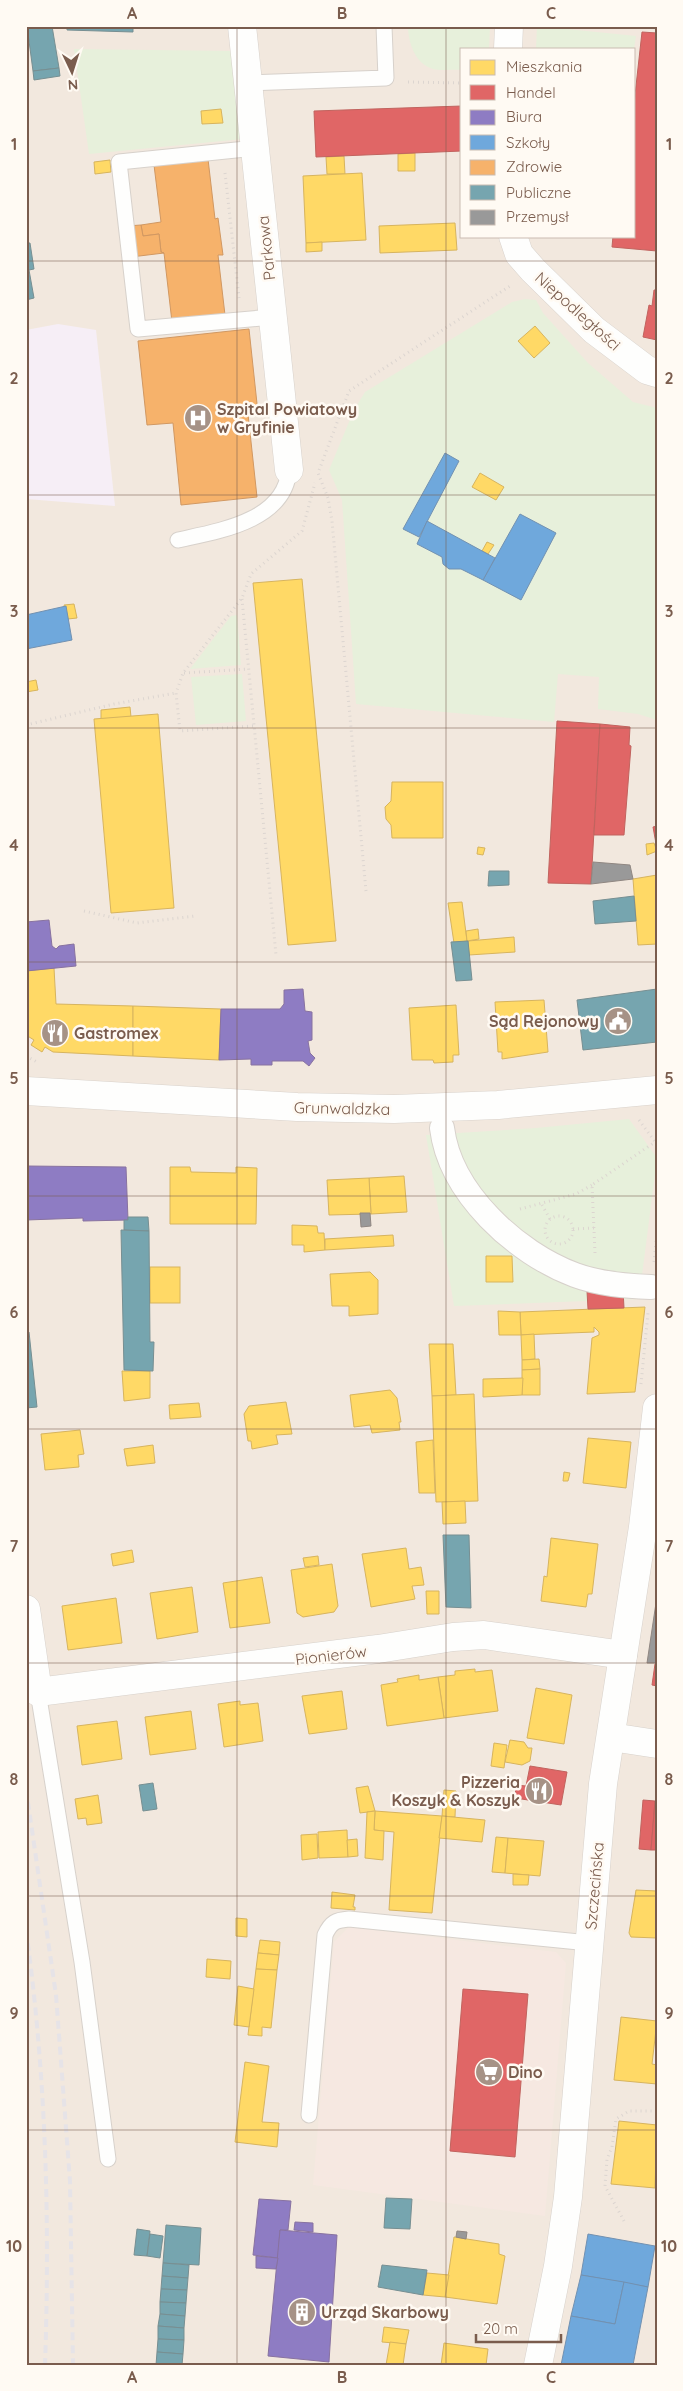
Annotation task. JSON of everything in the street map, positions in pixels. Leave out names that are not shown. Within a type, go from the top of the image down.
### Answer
[{"type":"street","name":"Parkowa","points":[[242,26],[289,470]]},
{"type":"street","points":[[508,48],[509,26]]},
{"type":"street","name":"Niepodległości","points":[[514,238],[518,254],[594,330],[647,370],[657,373]]},
{"type":"street","name":"Grunwaldzka","points":[[26,1091],[298,1107],[401,1109],[490,1105],[657,1090]]},
{"type":"street","points":[[442,1128],[450,1163],[459,1180],[485,1211],[526,1250],[575,1275],[596,1281],[651,1287]]},
{"type":"street","name":"Szczecińska","points":[[538,2365],[558,2266],[568,2197],[599,1825],[645,1515],[657,1408]]},
{"type":"street","points":[[26,1609],[38,1692]]},
{"type":"street","name":"Pionierów","points":[[38,1692],[484,1634],[623,1656]]},
{"type":"street","points":[[611,1737],[657,1744]]},
{"type":"lane","points":[[248,83],[386,78],[384,26]]},
{"type":"lane","points":[[256,148],[118,162],[138,329],[272,317]]},
{"type":"lane","points":[[178,540],[235,525],[265,511],[284,493],[289,470]]},
{"type":"lane","points":[[38,1692],[82,1962],[108,2159]]},
{"type":"lane","points":[[309,2115],[325,1935],[330,1925],[337,1920],[349,1919],[589,1943]]},
{"type":"path","points":[[386,78],[416,84],[460,83]]},
{"type":"path","points":[[253,726],[223,730],[180,731],[176,693],[183,673],[242,598],[251,574],[302,531],[318,473],[349,391],[533,270]]},
{"type":"path","points":[[318,473],[328,498],[332,521],[366,891]]},
{"type":"path","points":[[242,598],[276,955]]},
{"type":"path","points":[[183,673],[248,669]]},
{"type":"path","points":[[26,725],[114,704],[176,693]]},
{"type":"path","points":[[84,911],[137,923],[195,916]]},
{"type":"path","points":[[485,1211],[515,1210],[542,1205],[576,1194],[592,1185],[656,1143],[634,1114]]},
{"type":"path","points":[[592,1185],[596,1281]]},
{"type":"path","points":[[542,1205],[550,1220]]},
{"type":"path","points":[[564,1216],[572,1224],[573,1229],[573,1234],[567,1242],[555,1244],[546,1234],[545,1229],[554,1217],[564,1216]]},
{"type":"path","points":[[573,1229],[594,1228]]},
{"type":"path","points":[[624,2221],[605,2186],[607,2159],[612,2147],[616,2119],[629,2111],[657,2111]]},
{"type":"shaded area","points":[[26,26],[657,26],[657,2365],[26,2365]]},
{"type":"shaded area","points":[[58,324],[96,330],[115,506],[26,499],[26,330]]},
{"type":"shaded area","points":[[349,1927],[556,1952],[566,1963],[545,2216],[313,2185],[334,1942]]},
{"type":"green space","points":[[408,26],[490,26],[489,48],[460,48],[460,70],[440,70],[427,66],[417,57],[409,39]]},
{"type":"green space","points":[[537,26],[636,36],[634,48],[536,48]]},
{"type":"green space","points":[[74,49],[232,51],[243,139],[89,154]]},
{"type":"green space","points":[[525,299],[536,300],[543,313],[588,363],[633,402],[657,408],[657,720],[638,714],[598,709],[599,677],[558,674],[554,722],[356,704],[342,500],[329,470],[354,410],[365,392],[512,302]]},
{"type":"green space","points":[[237,615],[241,665],[190,669],[231,616]]},
{"type":"green space","points":[[242,674],[246,721],[196,725],[191,677]]},
{"type":"green space","points":[[629,1119],[657,1158],[639,1299],[454,1306],[426,1135],[536,1128]]},
{"type":"building: Mieszkania","points":[[221,109],[223,123],[202,124],[201,111]]},
{"type":"building: Mieszkania","points":[[415,153],[415,171],[398,171],[398,154]]},
{"type":"building: Mieszkania","points":[[344,156],[345,174],[327,174],[326,157]]},
{"type":"building: Mieszkania","points":[[110,160],[111,172],[95,174],[94,162]]},
{"type":"building: Mieszkania","points":[[362,173],[366,240],[306,243],[303,176]]},
{"type":"building: Mieszkania","points":[[455,223],[457,250],[380,253],[379,226]]},
{"type":"building: Mieszkania","points":[[322,242],[322,251],[306,252],[306,243]]},
{"type":"building: Mieszkania","points":[[535,326],[550,343],[534,358],[518,341]]},
{"type":"building: Mieszkania","points":[[480,473],[504,487],[496,500],[472,487]]},
{"type":"building: Mieszkania","points":[[487,542],[494,545],[488,554],[482,551]]},
{"type":"building: Mieszkania","points":[[302,579],[336,941],[288,945],[253,583]]},
{"type":"building: Mieszkania","points":[[74,604],[77,618],[68,619],[64,605]]},
{"type":"building: Mieszkania","points":[[36,680],[38,690],[26,692],[26,682]]},
{"type":"building: Mieszkania","points":[[130,707],[131,717],[101,719],[101,710]]},
{"type":"building: Mieszkania","points":[[158,714],[174,908],[111,913],[94,719]]},
{"type":"building: Mieszkania","points":[[392,782],[443,782],[443,838],[392,838],[391,825],[386,819],[385,807],[391,801]]},
{"type":"building: Mieszkania","points":[[654,843],[657,851],[647,855],[646,844]]},
{"type":"building: Mieszkania","points":[[478,847],[485,848],[483,855],[477,854]]},
{"type":"building: Mieszkania","points":[[657,875],[657,944],[638,945],[633,879]]},
{"type":"building: Mieszkania","points":[[462,902],[467,941],[454,943],[448,903]]},
{"type":"building: Mieszkania","points":[[478,929],[479,939],[467,941],[466,931]]},
{"type":"building: Mieszkania","points":[[514,937],[515,952],[469,955],[468,941]]},
{"type":"building: Mieszkania","points":[[54,968],[56,1004],[133,1006],[133,1056],[53,1052],[45,1047],[42,1052],[31,1045],[34,1040],[26,1035],[26,971]]},
{"type":"building: Mieszkania","points":[[544,1000],[548,1052],[502,1059],[502,1052],[498,1052],[495,1002]]},
{"type":"building: Mieszkania","points":[[456,1005],[459,1055],[453,1055],[453,1062],[434,1063],[433,1060],[412,1060],[409,1008]]},
{"type":"building: Mieszkania","points":[[133,1006],[221,1009],[219,1060],[133,1056]]},
{"type":"building: Mieszkania","points":[[170,1167],[190,1167],[191,1172],[236,1173],[236,1167],[257,1168],[256,1224],[170,1224]]},
{"type":"building: Mieszkania","points":[[404,1176],[407,1212],[371,1214],[369,1178]]},
{"type":"building: Mieszkania","points":[[369,1178],[371,1214],[329,1215],[327,1180]]},
{"type":"building: Mieszkania","points":[[292,1225],[317,1226],[318,1233],[324,1233],[325,1250],[304,1252],[304,1245],[292,1245]]},
{"type":"building: Mieszkania","points":[[393,1235],[394,1246],[325,1250],[325,1239]]},
{"type":"building: Mieszkania","points":[[486,1256],[512,1256],[513,1282],[486,1282]]},
{"type":"building: Mieszkania","points":[[150,1267],[180,1267],[180,1303],[150,1303]]},
{"type":"building: Mieszkania","points":[[370,1272],[378,1280],[378,1314],[349,1316],[349,1306],[332,1306],[330,1274]]},
{"type":"building: Mieszkania","points":[[645,1307],[635,1392],[587,1394],[592,1338],[599,1335],[599,1332],[594,1327],[594,1332],[521,1335],[520,1312]]},
{"type":"building: Mieszkania","points":[[498,1311],[520,1312],[521,1335],[499,1335]]},
{"type":"building: Mieszkania","points":[[534,1334],[535,1359],[522,1360],[521,1335]]},
{"type":"building: Mieszkania","points":[[429,1344],[453,1344],[456,1395],[432,1396]]},
{"type":"building: Mieszkania","points":[[539,1359],[540,1369],[522,1370],[522,1360]]},
{"type":"building: Mieszkania","points":[[540,1369],[540,1395],[522,1395],[522,1370]]},
{"type":"building: Mieszkania","points":[[122,1371],[150,1371],[150,1398],[124,1401]]},
{"type":"building: Mieszkania","points":[[523,1378],[522,1395],[483,1397],[483,1379]]},
{"type":"building: Mieszkania","points":[[390,1390],[397,1398],[401,1422],[399,1422],[400,1430],[372,1433],[370,1425],[354,1427],[350,1395]]},
{"type":"building: Mieszkania","points":[[474,1394],[478,1501],[436,1502],[432,1396]]},
{"type":"building: Mieszkania","points":[[286,1402],[292,1434],[276,1435],[278,1444],[252,1449],[251,1441],[248,1441],[244,1414],[249,1406]]},
{"type":"building: Mieszkania","points":[[199,1403],[201,1417],[170,1419],[169,1405]]},
{"type":"building: Mieszkania","points":[[80,1430],[84,1454],[78,1455],[79,1467],[45,1470],[41,1434]]},
{"type":"building: Mieszkania","points":[[588,1438],[631,1442],[626,1488],[583,1483]]},
{"type":"building: Mieszkania","points":[[433,1440],[435,1493],[419,1493],[416,1442]]},
{"type":"building: Mieszkania","points":[[153,1445],[155,1463],[127,1466],[124,1449]]},
{"type":"building: Mieszkania","points":[[564,1472],[570,1473],[568,1481],[563,1481]]},
{"type":"building: Mieszkania","points":[[465,1501],[466,1523],[443,1524],[442,1502]]},
{"type":"building: Mieszkania","points":[[551,1538],[598,1544],[592,1594],[588,1594],[586,1607],[541,1601],[544,1576],[547,1577]]},
{"type":"building: Mieszkania","points":[[406,1548],[409,1569],[421,1567],[424,1585],[412,1586],[415,1599],[371,1607],[362,1554]]},
{"type":"building: Mieszkania","points":[[132,1550],[134,1562],[113,1566],[111,1554]]},
{"type":"building: Mieszkania","points":[[318,1556],[319,1565],[305,1567],[303,1558]]},
{"type":"building: Mieszkania","points":[[332,1564],[338,1606],[334,1612],[303,1617],[297,1613],[291,1570]]},
{"type":"building: Mieszkania","points":[[262,1577],[270,1623],[230,1628],[223,1583]]},
{"type":"building: Mieszkania","points":[[192,1587],[198,1632],[157,1639],[150,1593]]},
{"type":"building: Mieszkania","points":[[426,1591],[439,1591],[439,1614],[427,1614]]},
{"type":"building: Mieszkania","points":[[116,1598],[122,1643],[68,1650],[62,1606]]},
{"type":"building: Mieszkania","points":[[475,1669],[475,1672],[492,1670],[498,1711],[444,1718],[438,1677],[455,1675],[455,1671]]},
{"type":"building: Mieszkania","points":[[419,1675],[419,1680],[438,1677],[444,1718],[387,1726],[381,1685],[398,1682],[397,1679]]},
{"type":"building: Mieszkania","points":[[536,1688],[572,1695],[564,1744],[527,1738]]},
{"type":"building: Mieszkania","points":[[342,1691],[347,1729],[309,1734],[302,1696]]},
{"type":"building: Mieszkania","points":[[240,1701],[240,1705],[258,1703],[263,1741],[224,1747],[218,1704]]},
{"type":"building: Mieszkania","points":[[191,1711],[196,1749],[150,1755],[145,1717]]},
{"type":"building: Mieszkania","points":[[117,1721],[122,1759],[82,1765],[77,1726]]},
{"type":"building: Mieszkania","points":[[510,1740],[524,1742],[528,1748],[532,1748],[530,1761],[522,1765],[505,1762]]},
{"type":"building: Mieszkania","points":[[494,1743],[507,1745],[504,1768],[491,1766]]},
{"type":"building: Mieszkania","points":[[368,1786],[375,1811],[360,1813],[356,1788]]},
{"type":"building: Mieszkania","points":[[444,1790],[456,1791],[455,1817],[442,1816]]},
{"type":"building: Mieszkania","points":[[98,1795],[102,1823],[87,1825],[86,1818],[78,1819],[75,1799]]},
{"type":"building: Mieszkania","points":[[375,1811],[442,1816],[432,1913],[389,1910],[394,1832],[374,1830]]},
{"type":"building: Mieszkania","points":[[375,1811],[374,1830],[384,1831],[383,1860],[365,1858],[367,1812]]},
{"type":"building: Mieszkania","points":[[442,1816],[485,1820],[482,1842],[439,1838]]},
{"type":"building: Mieszkania","points":[[347,1830],[348,1857],[319,1858],[318,1832]]},
{"type":"building: Mieszkania","points":[[317,1834],[318,1858],[302,1860],[301,1835]]},
{"type":"building: Mieszkania","points":[[496,1837],[508,1838],[505,1873],[492,1872]]},
{"type":"building: Mieszkania","points":[[508,1838],[544,1841],[540,1876],[505,1873]]},
{"type":"building: Mieszkania","points":[[357,1839],[358,1856],[348,1857],[347,1840]]},
{"type":"building: Mieszkania","points":[[513,1874],[529,1875],[528,1885],[513,1885]]},
{"type":"building: Mieszkania","points":[[636,1890],[657,1891],[657,1938],[631,1937],[629,1933]]},
{"type":"building: Mieszkania","points":[[332,1892],[355,1895],[353,1907],[355,1907],[355,1910],[331,1908]]},
{"type":"building: Mieszkania","points":[[236,1918],[247,1919],[247,1937],[236,1936]]},
{"type":"building: Mieszkania","points":[[260,1940],[280,1942],[279,1955],[258,1953]]},
{"type":"building: Mieszkania","points":[[258,1953],[279,1955],[277,1970],[256,1969]]},
{"type":"building: Mieszkania","points":[[207,1959],[231,1961],[230,1979],[206,1977]]},
{"type":"building: Mieszkania","points":[[256,1969],[277,1970],[271,2028],[262,2027],[262,2036],[248,2035]]},
{"type":"building: Mieszkania","points":[[238,1986],[254,1989],[249,2027],[234,2025]]},
{"type":"building: Mieszkania","points":[[621,2017],[657,2021],[652,2064],[657,2065],[657,2084],[614,2080]]},
{"type":"building: Mieszkania","points":[[245,2062],[269,2066],[262,2122],[279,2123],[277,2147],[235,2142]]},
{"type":"building: Mieszkania","points":[[619,2121],[657,2125],[655,2188],[611,2184]]},
{"type":"building: Mieszkania","points":[[454,2237],[499,2244],[499,2254],[505,2256],[497,2304],[445,2297]]},
{"type":"building: Mieszkania","points":[[427,2273],[449,2275],[445,2297],[423,2295]]},
{"type":"building: Mieszkania","points":[[384,2327],[409,2330],[406,2344],[382,2342]]},
{"type":"building: Mieszkania","points":[[390,2342],[406,2344],[403,2365],[386,2365]]},
{"type":"building: Mieszkania","points":[[444,2343],[488,2349],[486,2365],[441,2365]]},
{"type":"building: Handel","points":[[642,32],[657,33],[657,251],[612,247],[613,238],[636,238],[636,86]]},
{"type":"building: Handel","points":[[460,106],[460,151],[316,157],[314,111]]},
{"type":"building: Handel","points":[[654,290],[657,290],[657,340],[643,337],[649,305],[652,306]]},
{"type":"building: Handel","points":[[557,721],[600,724],[591,884],[548,883]]},
{"type":"building: Handel","points":[[600,724],[630,727],[629,745],[631,746],[624,835],[594,835]]},
{"type":"building: Handel","points":[[657,826],[657,849],[653,827]]},
{"type":"building: Handel","points":[[623,1290],[624,1308],[588,1309],[587,1291]]},
{"type":"building: Handel","points":[[655,1664],[657,1664],[657,1686],[652,1685]]},
{"type":"building: Handel","points":[[530,1766],[567,1772],[561,1805],[515,1798],[516,1785],[526,1786]]},
{"type":"building: Handel","points":[[643,1800],[655,1801],[651,1850],[639,1849]]},
{"type":"building: Handel","points":[[655,1801],[657,1801],[657,1850],[651,1850]]},
{"type":"building: Handel","name":"Dino","points":[[463,1989],[528,1994],[515,2157],[450,2151]]},
{"type":"building: Biura","points":[[49,920],[52,946],[56,949],[59,946],[74,944],[76,966],[26,971],[26,922]]},
{"type":"building: Biura","points":[[303,989],[305,1011],[312,1012],[312,1040],[308,1041],[310,1053],[315,1058],[309,1066],[303,1061],[272,1061],[272,1065],[251,1065],[251,1059],[219,1060],[221,1009],[280,1009],[284,1004],[284,990]]},
{"type":"building: Biura","points":[[26,1166],[126,1167],[128,1220],[83,1221],[83,1218],[26,1220]]},
{"type":"building: Biura","points":[[259,2199],[291,2201],[288,2230],[280,2230],[278,2258],[253,2255]]},
{"type":"building: Biura","points":[[295,2222],[313,2223],[313,2232],[294,2230]]},
{"type":"building: Biura","name":"Urząd Skarbowy","points":[[280,2230],[337,2235],[329,2362],[268,2356]]},
{"type":"building: Biura","points":[[256,2256],[278,2258],[276,2269],[256,2268]]},
{"type":"building: Szkoły","points":[[445,453],[459,461],[419,537],[403,529]]},
{"type":"building: Szkoły","points":[[520,514],[556,533],[521,600],[483,580]]},
{"type":"building: Szkoły","points":[[427,521],[495,558],[483,580],[461,569],[449,569],[443,564],[442,557],[417,544]]},
{"type":"building: Szkoły","points":[[66,606],[72,640],[26,649],[26,615]]},
{"type":"building: Szkoły","points":[[588,2234],[655,2246],[648,2287],[581,2275]]},
{"type":"building: Szkoły","points":[[581,2275],[624,2282],[615,2324],[571,2316]]},
{"type":"building: Szkoły","points":[[624,2282],[648,2287],[633,2365],[561,2365],[571,2316],[615,2324]]},
{"type":"building: Zdrowie","points":[[208,159],[215,219],[218,218],[223,255],[218,255],[225,315],[172,322],[164,253],[161,252],[159,234],[143,236],[141,225],[161,222],[154,165]]},
{"type":"building: Zdrowie","points":[[141,225],[143,236],[159,234],[161,252],[164,253],[131,257],[127,226]]},
{"type":"building: Zdrowie","name":"Szpital Powiatowy w Gryfinie","points":[[249,329],[258,413],[248,414],[257,497],[181,505],[173,423],[147,425],[138,341]]},
{"type":"building: Publiczne","points":[[27,26],[52,26],[59,68],[33,71]]},
{"type":"building: Publiczne","points":[[67,26],[133,26],[133,32],[67,30]]},
{"type":"building: Publiczne","points":[[59,68],[60,76],[34,80],[33,71]]},
{"type":"building: Publiczne","points":[[26,243],[30,243],[34,269],[29,270],[34,298],[26,300]]},
{"type":"building: Publiczne","points":[[489,871],[509,871],[509,885],[488,886]]},
{"type":"building: Publiczne","points":[[634,896],[636,921],[595,924],[593,901]]},
{"type":"building: Publiczne","points":[[468,941],[472,980],[456,981],[451,942]]},
{"type":"building: Publiczne","name":"Sąd Rejonowy","points":[[657,989],[657,1042],[583,1050],[577,1000]]},
{"type":"building: Publiczne","points":[[128,1217],[148,1217],[149,1231],[124,1230],[124,1220],[128,1220]]},
{"type":"building: Publiczne","points":[[121,1230],[149,1231],[150,1342],[154,1342],[153,1371],[124,1370]]},
{"type":"building: Publiczne","points":[[29,1332],[37,1407],[26,1408],[26,1333]]},
{"type":"building: Publiczne","points":[[443,1535],[469,1535],[471,1608],[446,1607]]},
{"type":"building: Publiczne","points":[[153,1783],[157,1809],[143,1811],[139,1785]]},
{"type":"building: Publiczne","points":[[386,2198],[412,2199],[410,2229],[384,2228]]},
{"type":"building: Publiczne","points":[[166,2225],[201,2228],[199,2265],[163,2263]]},
{"type":"building: Publiczne","points":[[137,2229],[150,2231],[147,2256],[134,2255]]},
{"type":"building: Publiczne","points":[[150,2234],[163,2236],[160,2258],[147,2256]]},
{"type":"building: Publiczne","points":[[163,2263],[189,2265],[188,2278],[162,2276]]},
{"type":"building: Publiczne","points":[[382,2265],[427,2270],[423,2295],[378,2287]]},
{"type":"building: Publiczne","points":[[162,2276],[188,2278],[187,2290],[161,2289]]},
{"type":"building: Publiczne","points":[[161,2289],[187,2290],[186,2303],[160,2302]]},
{"type":"building: Publiczne","points":[[160,2302],[186,2303],[185,2316],[160,2314]]},
{"type":"building: Publiczne","points":[[160,2314],[185,2316],[184,2328],[158,2326]]},
{"type":"building: Publiczne","points":[[158,2326],[184,2328],[184,2340],[158,2339]]},
{"type":"building: Publiczne","points":[[158,2339],[184,2340],[183,2354],[157,2352]]},
{"type":"building: Publiczne","points":[[157,2352],[183,2354],[182,2365],[156,2365]]},
{"type":"building: Przemysł","points":[[593,862],[630,865],[633,879],[591,884]]},
{"type":"building: Przemysł","points":[[360,1213],[370,1213],[371,1226],[361,1227]]},
{"type":"building: Przemysł","points":[[656,1603],[657,1663],[647,1663]]},
{"type":"building: Przemysł","points":[[457,2231],[467,2232],[466,2239],[456,2237]]},
{"type":"railway","points":[[26,1789],[56,1995],[70,2181],[73,2365]]},
{"type":"railway","points":[[26,1930],[38,2038],[45,2147],[47,2256],[45,2365]]},
{"type":"place","name":"Szpital Powiatowy w Gryfinie","points":[[198,418]]},
{"type":"place","name":"Sąd Rejonowy","points":[[618,1021]]},
{"type":"place","name":"Gastromex","points":[[55,1033]]},
{"type":"place","name":"Pizzeria Koszyk & Koszyk","points":[[539,1791]]},
{"type":"place","name":"Dino","points":[[489,2072]]},
{"type":"place","name":"Urząd Skarbowy","points":[[302,2312]]}]
